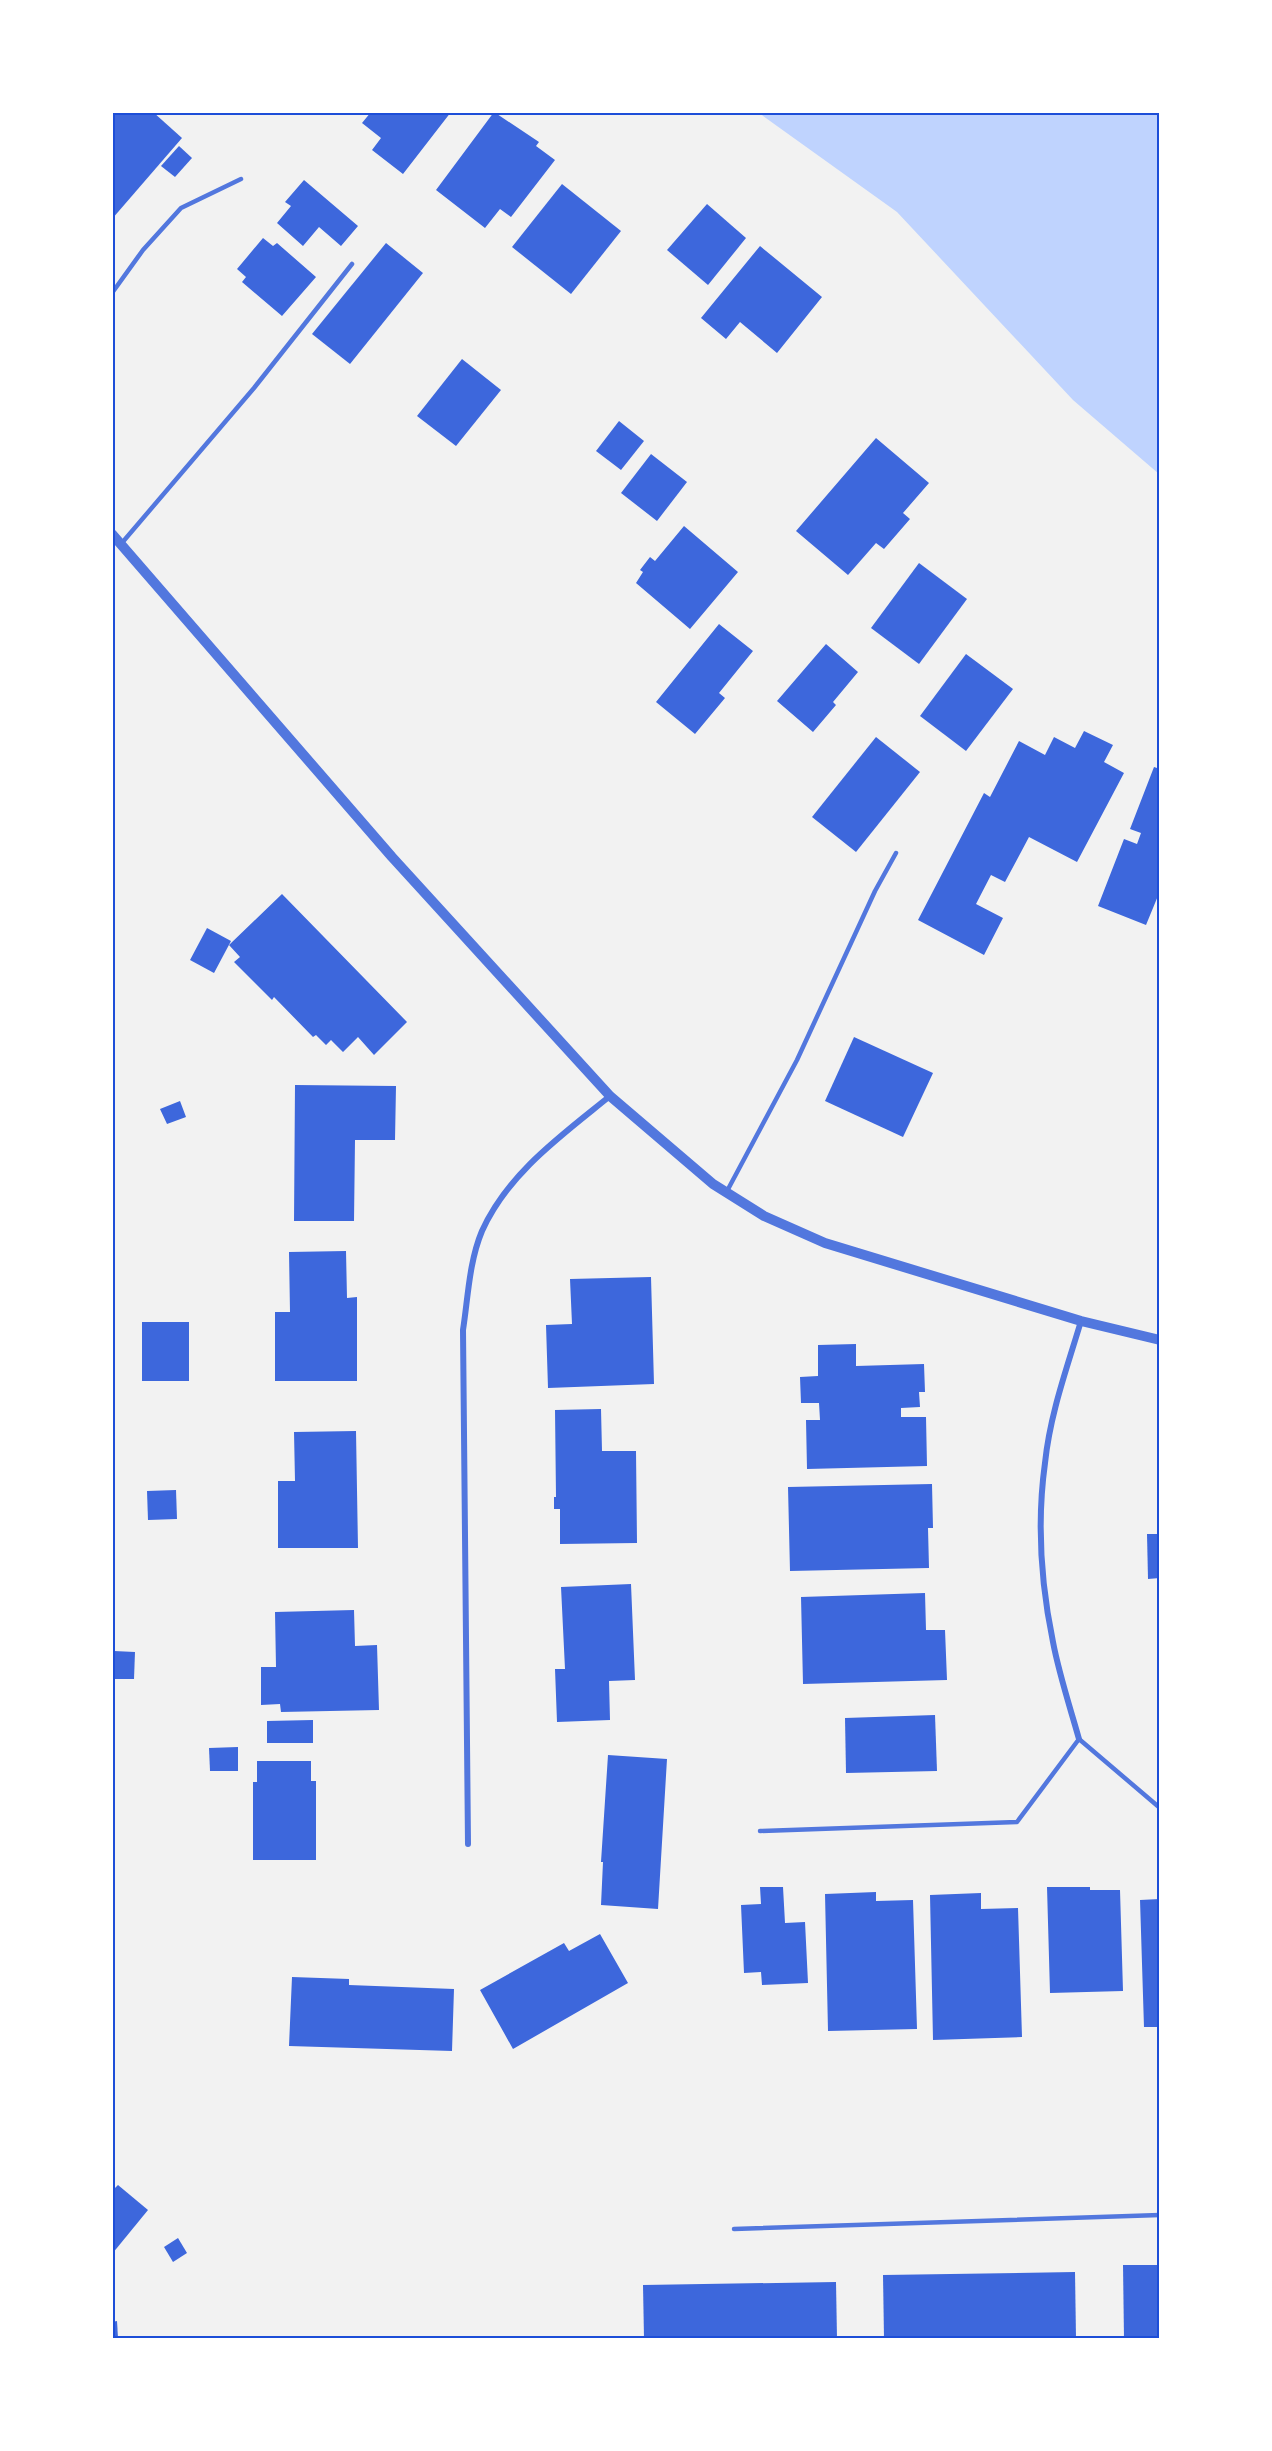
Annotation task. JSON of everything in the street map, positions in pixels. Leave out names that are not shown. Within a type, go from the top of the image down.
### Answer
[{"type":"street","points":[[112,534],[393,857],[610,1096],[659,1140],[726,1193],[764,1216],[825,1243],[1081,1321],[1160,1340]]},
{"type":"street","points":[[468,1844],[463,1330],[472,1268],[482,1232],[520,1173],[610,1096]]},
{"type":"street","points":[[1079,1739],[1053,1642],[1043,1561],[1042,1508],[1044,1464],[1051,1425],[1081,1321]]},
{"type":"lane","points":[[112,293],[143,250],[181,208],[241,179]]},
{"type":"lane","points":[[120,544],[254,388],[352,264]]},
{"type":"lane","points":[[726,1193],[796,1060],[875,891],[896,853]]},
{"type":"lane","points":[[760,1831],[1017,1822],[1079,1739],[1160,1808]]},
{"type":"lane","points":[[734,2229],[1160,2215]]},
{"type":"water","points":[[759,113],[1159,113],[1159,474],[1073,400],[897,212]]},
{"type":"building","points":[[112,112],[153,112],[182,138],[112,219]]},
{"type":"building","points":[[371,112],[451,112],[403,174],[372,150],[381,138],[362,123]]},
{"type":"building","points":[[494,112],[539,142],[536,146],[555,160],[511,217],[500,209],[485,228],[436,190]]},
{"type":"building","points":[[179,146],[192,158],[175,177],[161,166]]},
{"type":"building","points":[[304,180],[358,226],[341,246],[319,227],[303,246],[277,223],[291,206],[285,202]]},
{"type":"building","points":[[562,184],[621,231],[571,294],[512,247]]},
{"type":"building","points":[[707,204],[746,238],[708,285],[667,250]]},
{"type":"building","points":[[263,238],[273,246],[277,243],[316,277],[282,316],[242,282],[246,277],[237,269]]},
{"type":"building","points":[[386,243],[423,273],[350,364],[312,334]]},
{"type":"building","points":[[760,246],[822,297],[777,353],[740,322],[726,339],[701,318]]},
{"type":"building","points":[[462,359],[501,390],[456,446],[417,416]]},
{"type":"building","points":[[619,421],[644,441],[621,470],[596,451]]},
{"type":"building","points":[[876,438],[929,483],[903,513],[910,519],[884,549],[876,543],[848,575],[796,531]]},
{"type":"building","points":[[651,454],[687,482],[657,521],[621,493]]},
{"type":"building","points":[[684,526],[738,572],[690,629],[636,583],[643,572],[640,570],[650,557],[655,561]]},
{"type":"building","points":[[919,563],[967,599],[919,664],[871,628]]},
{"type":"building","points":[[719,624],[753,651],[719,693],[725,698],[695,734],[656,702]]},
{"type":"building","points":[[826,644],[858,672],[833,702],[836,705],[813,732],[777,701]]},
{"type":"building","points":[[966,654],[1013,689],[966,751],[920,716]]},
{"type":"building","points":[[1084,731],[1113,745],[1104,762],[1124,773],[1077,862],[1029,837],[1005,882],[991,875],[976,904],[1003,918],[984,955],[918,920],[984,793],[990,797],[1019,741],[1045,755],[1054,737],[1075,748]]},
{"type":"building","points":[[876,737],[920,772],[856,852],[812,817]]},
{"type":"building","points":[[1154,767],[1160,769],[1160,891],[1146,925],[1098,906],[1124,839],[1137,844],[1141,833],[1130,829]]},
{"type":"building","points":[[282,894],[407,1022],[374,1055],[358,1037],[343,1052],[331,1040],[326,1045],[316,1035],[313,1037],[274,997],[272,1000],[234,962],[240,957],[229,945]]},
{"type":"building","points":[[207,928],[231,941],[214,973],[190,960]]},
{"type":"building","points":[[854,1037],[933,1073],[903,1137],[825,1101]]},
{"type":"building","points":[[295,1085],[396,1086],[395,1140],[355,1140],[354,1221],[294,1221]]},
{"type":"building","points":[[180,1101],[186,1117],[167,1124],[160,1109]]},
{"type":"building","points":[[346,1251],[347,1298],[357,1297],[357,1381],[275,1381],[275,1312],[290,1312],[289,1252]]},
{"type":"building","points":[[651,1277],[654,1384],[548,1388],[546,1325],[572,1324],[570,1279]]},
{"type":"building","points":[[142,1322],[189,1322],[189,1381],[142,1381]]},
{"type":"building","points":[[856,1344],[856,1366],[924,1364],[925,1392],[919,1392],[920,1407],[901,1408],[901,1417],[926,1417],[927,1466],[807,1469],[806,1420],[820,1420],[819,1403],[801,1403],[800,1377],[818,1376],[818,1345]]},
{"type":"building","points":[[601,1409],[602,1451],[636,1451],[637,1543],[560,1544],[560,1509],[554,1509],[554,1497],[556,1497],[555,1410]]},
{"type":"building","points":[[356,1431],[358,1548],[278,1548],[278,1481],[295,1481],[294,1432]]},
{"type":"building","points":[[932,1484],[933,1528],[928,1528],[929,1568],[790,1571],[788,1487]]},
{"type":"building","points":[[176,1490],[177,1519],[148,1520],[147,1491]]},
{"type":"building","points":[[1147,1534],[1160,1534],[1160,1578],[1148,1579]]},
{"type":"building","points":[[631,1584],[635,1680],[609,1681],[610,1720],[557,1722],[555,1669],[565,1669],[561,1587]]},
{"type":"building","points":[[925,1593],[926,1630],[945,1630],[947,1680],[803,1684],[801,1597]]},
{"type":"building","points":[[354,1610],[355,1646],[377,1645],[379,1710],[281,1712],[280,1704],[261,1705],[261,1667],[276,1667],[275,1612]]},
{"type":"building","points":[[114,1651],[135,1652],[134,1679],[113,1679]]},
{"type":"building","points":[[935,1715],[937,1771],[846,1773],[845,1718]]},
{"type":"building","points":[[313,1720],[313,1743],[267,1743],[267,1721]]},
{"type":"building","points":[[238,1747],[238,1771],[210,1771],[209,1748]]},
{"type":"building","points":[[608,1755],[667,1759],[658,1909],[601,1905],[603,1862],[601,1862]]},
{"type":"building","points":[[257,1761],[311,1761],[311,1781],[316,1781],[316,1860],[253,1860],[253,1782],[257,1782]]},
{"type":"building","points":[[760,1887],[783,1887],[785,1923],[805,1922],[808,1983],[762,1985],[761,1972],[744,1973],[741,1905],[761,1904]]},
{"type":"building","points":[[1047,1887],[1120,1890],[1123,1991],[1050,1993]]},
{"type":"building","points":[[876,1892],[876,1901],[913,1900],[917,2029],[828,2031],[825,1894]]},
{"type":"building","points":[[981,1893],[981,1909],[1018,1908],[1022,2037],[933,2040],[930,1895]]},
{"type":"building","points":[[1160,1899],[1160,2027],[1144,2027],[1140,1900]]},
{"type":"building","points":[[600,1934],[628,1983],[513,2049],[480,1990],[564,1943],[569,1951]]},
{"type":"building","points":[[292,1977],[349,1979],[349,1985],[454,1989],[452,2051],[289,2046]]},
{"type":"building","points":[[118,2185],[148,2210],[112,2254],[112,2191]]},
{"type":"building","points":[[178,2238],[187,2253],[173,2262],[164,2247]]},
{"type":"building","points":[[1123,2265],[1160,2265],[1160,2338],[1124,2338]]},
{"type":"building","points":[[1075,2272],[1076,2338],[884,2338],[883,2275]]},
{"type":"building","points":[[836,2282],[837,2338],[644,2338],[643,2285]]},
{"type":"building","points":[[117,2321],[118,2338],[112,2338],[112,2322]]}]
